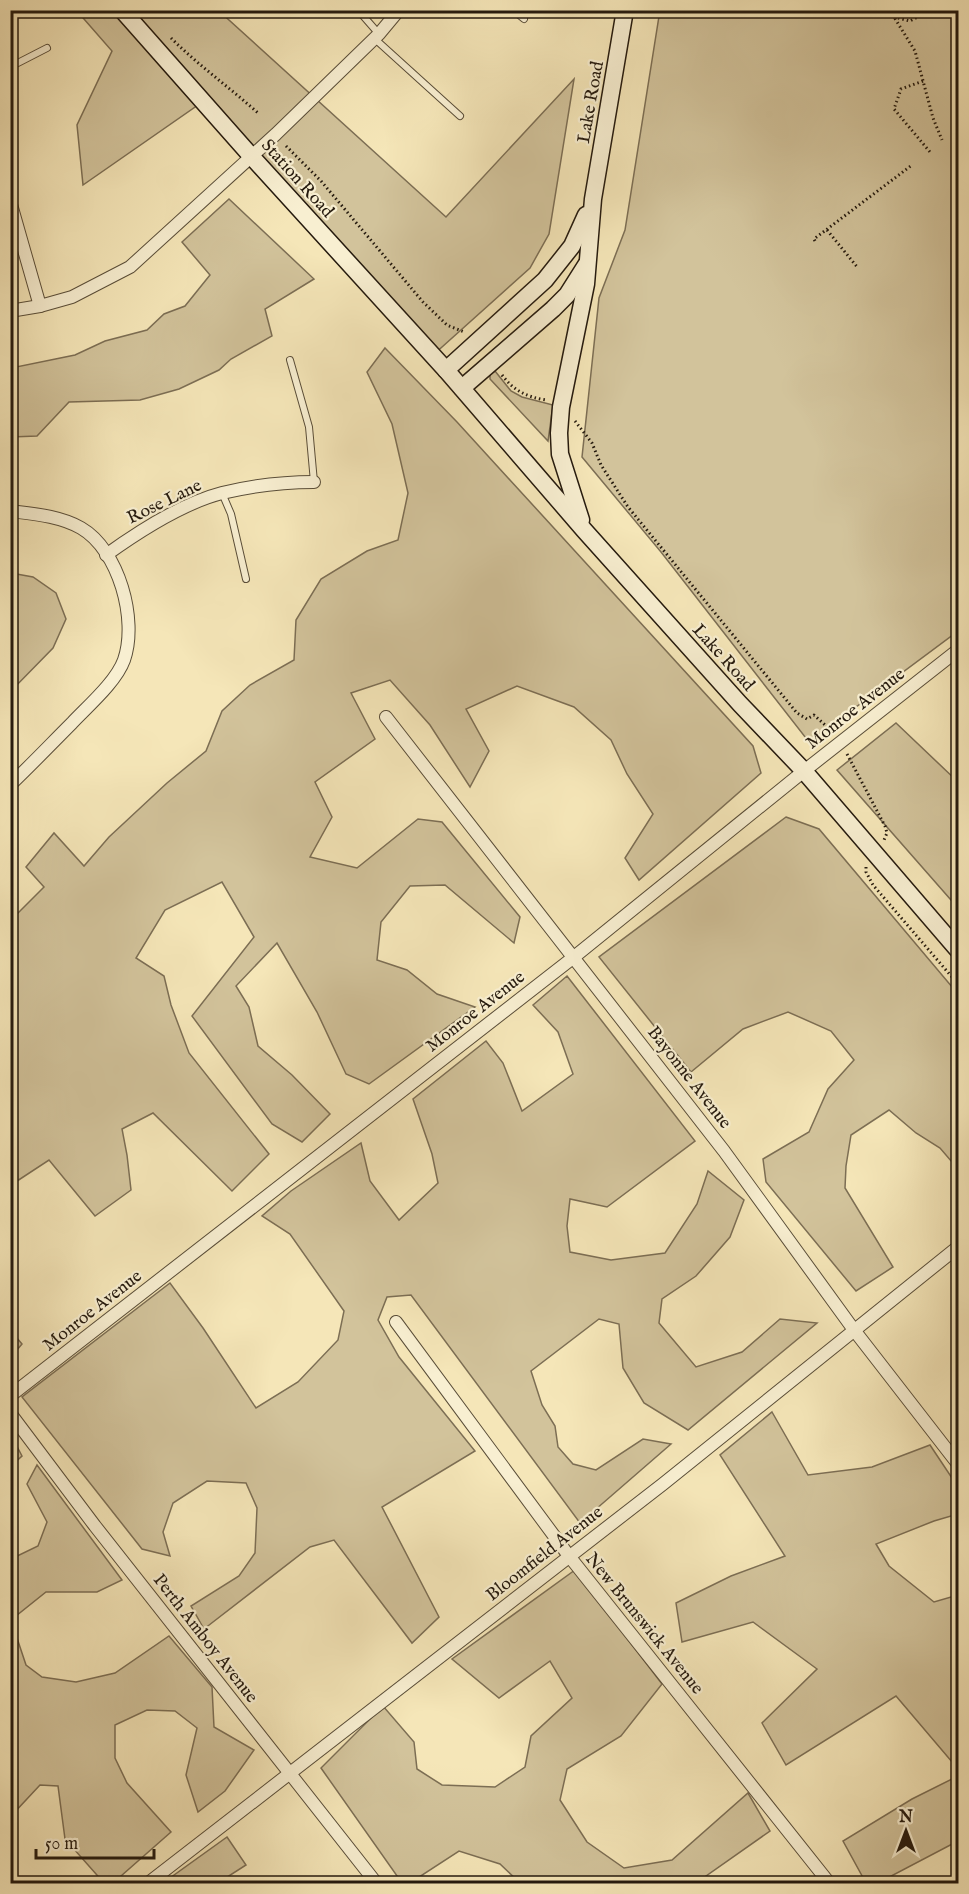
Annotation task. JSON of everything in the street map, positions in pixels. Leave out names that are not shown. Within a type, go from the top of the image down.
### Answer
[{"type":"street","name":"Station Road","points":[[123,10],[252,157],[446,370]]},
{"type":"street","points":[[10,311],[72,297],[130,267],[252,157],[377,37],[399,10]]},
{"type":"street","name":"Lake Road","points":[[462,388],[567,295],[586,264],[593,199],[625,10]]},
{"type":"street","name":"Lake Road","points":[[593,199],[572,246],[558,267],[446,370],[584,530],[740,704],[804,771],[958,950]]},
{"type":"street","points":[[10,201],[40,306]]},
{"type":"street","points":[[584,530],[560,454],[559,433],[561,407],[586,284],[586,264]]},
{"type":"street","name":"Rose Lane","points":[[106,555],[137,533],[197,502],[222,494],[293,482],[314,482]]},
{"type":"street","points":[[10,511],[60,519],[83,529],[96,541],[119,577],[127,602],[128,636],[123,660],[103,692],[10,785]]},
{"type":"street","name":"Monroe Avenue","points":[[10,1396],[574,957],[958,650]]},
{"type":"street","name":"Bayonne Avenue","points":[[386,717],[723,1151],[854,1330],[958,1464]]},
{"type":"street","name":"Bloomfield Avenue","points":[[147,1884],[663,1484],[958,1247]]},
{"type":"street","name":"New Brunswick Avenue","points":[[396,1322],[569,1556],[830,1884]]},
{"type":"street","name":"Perth Amboy Avenue","points":[[10,1413],[95,1526],[377,1884]]},
{"type":"lane","points":[[358,10],[377,37],[460,116]]},
{"type":"lane","points":[[513,10],[524,19]]},
{"type":"lane","points":[[10,67],[46,48]]},
{"type":"lane","points":[[290,360],[309,427],[314,482]]},
{"type":"lane","points":[[222,494],[231,514],[246,579]]},
{"type":"path","points":[[882,10],[894,17],[910,21],[931,10]]},
{"type":"path","points":[[896,10],[894,17],[915,51],[933,118],[942,140]]},
{"type":"path","points":[[165,33],[191,58],[258,113]]},
{"type":"path","points":[[923,81],[901,89],[894,109],[930,152]]},
{"type":"path","points":[[286,146],[321,181],[423,302],[447,326],[468,333]]},
{"type":"path","points":[[815,241],[912,165]]},
{"type":"path","points":[[827,230],[858,268]]},
{"type":"path","points":[[499,368],[509,384],[519,393],[554,401]]},
{"type":"path","points":[[575,420],[592,443],[601,465],[628,507],[697,593],[797,713],[807,719],[814,715],[820,718],[833,733]]},
{"type":"path","points":[[847,754],[885,826],[887,833],[882,844]]},
{"type":"path","points":[[866,865],[866,872],[873,885],[958,984]]},
{"type":"shaded area","points":[[660,10],[958,11],[958,631],[809,742],[661,552],[582,457],[599,298],[625,230]]},
{"type":"shaded area","points":[[77,11],[219,11],[446,217],[574,79],[549,234],[530,268],[432,356],[201,103],[83,185],[77,125],[112,51]]},
{"type":"shaded area","points":[[229,199],[314,279],[265,309],[272,336],[231,359],[219,370],[179,389],[140,400],[69,402],[37,436],[11,437],[11,368],[75,355],[105,341],[147,330],[164,314],[185,306],[210,275],[182,242]]},
{"type":"shaded area","points":[[385,348],[457,422],[753,746],[761,773],[639,880],[625,858],[653,814],[627,774],[611,740],[574,707],[517,686],[466,709],[489,751],[470,787],[430,725],[390,680],[351,693],[375,739],[315,782],[332,817],[310,857],[357,868],[418,819],[442,822],[520,917],[514,943],[445,885],[410,886],[381,922],[377,960],[407,970],[437,994],[475,1007],[369,1084],[346,1074],[317,1012],[277,943],[236,986],[249,1007],[258,1046],[292,1075],[330,1114],[302,1142],[272,1124],[192,1016],[254,937],[222,882],[165,910],[136,958],[164,976],[171,1005],[189,1053],[269,1154],[232,1191],[153,1113],[122,1129],[131,1190],[95,1216],[49,1160],[11,1185],[11,920],[44,887],[26,867],[54,833],[84,866],[109,837],[167,783],[206,751],[222,711],[250,685],[294,660],[296,620],[321,579],[367,551],[398,540],[408,493],[392,424],[367,372]]},
{"type":"shaded area","points":[[495,371],[511,391],[522,397],[553,405],[548,441],[490,379],[490,375]]},
{"type":"shaded area","points":[[11,573],[33,577],[56,593],[66,619],[53,648],[11,691]]},
{"type":"shaded area","points":[[896,723],[958,782],[958,908],[837,770]]},
{"type":"shaded area","points":[[786,817],[819,829],[958,994],[958,1169],[940,1148],[916,1133],[889,1110],[851,1135],[845,1188],[893,1267],[856,1291],[766,1182],[763,1159],[809,1132],[828,1089],[854,1060],[831,1031],[788,1012],[743,1029],[691,1072],[599,957]]},
{"type":"shaded area","points":[[567,976],[695,1141],[607,1207],[570,1199],[567,1226],[570,1252],[611,1260],[665,1253],[697,1204],[708,1171],[744,1200],[730,1237],[696,1276],[662,1299],[659,1323],[696,1367],[742,1352],[780,1319],[817,1323],[688,1430],[644,1403],[623,1368],[619,1324],[599,1319],[531,1371],[542,1405],[555,1426],[558,1447],[573,1464],[596,1470],[643,1439],[671,1444],[580,1523],[411,1295],[387,1297],[378,1320],[399,1357],[475,1451],[382,1507],[439,1617],[412,1643],[334,1540],[310,1547],[204,1629],[191,1606],[239,1576],[255,1553],[257,1508],[246,1483],[207,1481],[173,1503],[163,1532],[170,1556],[142,1549],[22,1397],[170,1283],[256,1408],[298,1382],[338,1340],[344,1311],[290,1234],[262,1216],[291,1191],[361,1143],[370,1181],[399,1220],[438,1183],[432,1154],[413,1099],[486,1041],[503,1063],[522,1111],[573,1074],[558,1032],[533,1005]]},
{"type":"shaded area","points":[[11,1331],[22,1344],[10,1357]]},
{"type":"shaded area","points":[[772,1412],[808,1475],[872,1467],[930,1445],[958,1487],[958,1514],[876,1544],[889,1566],[934,1602],[958,1595],[958,1769],[896,1696],[786,1765],[762,1723],[817,1669],[753,1622],[682,1642],[676,1603],[731,1576],[785,1556],[720,1455]]},
{"type":"shaded area","points":[[11,1435],[22,1456],[10,1466]]},
{"type":"shaded area","points":[[37,1465],[122,1580],[97,1592],[46,1592],[11,1620],[11,1559],[38,1546],[47,1522],[27,1484]]},
{"type":"shaded area","points":[[575,1570],[662,1684],[621,1736],[567,1769],[560,1800],[587,1842],[624,1868],[672,1860],[748,1793],[770,1831],[696,1883],[520,1883],[500,1864],[459,1851],[410,1883],[402,1883],[321,1768],[383,1706],[414,1742],[417,1769],[442,1785],[495,1787],[525,1767],[531,1736],[572,1698],[550,1661],[499,1698],[452,1659]]},
{"type":"shaded area","points":[[11,1620],[26,1665],[42,1677],[76,1682],[115,1673],[169,1636],[212,1687],[214,1727],[254,1750],[225,1791],[198,1812],[186,1775],[197,1728],[175,1711],[147,1710],[115,1725],[115,1758],[127,1783],[171,1832],[113,1883],[104,1883],[65,1839],[58,1786],[40,1785],[11,1816]]},
{"type":"shaded area","points":[[958,1776],[958,1841],[878,1883],[866,1883],[843,1841],[912,1799]]},
{"type":"shaded area","points":[[227,1837],[246,1865],[218,1883],[163,1883]]}]
